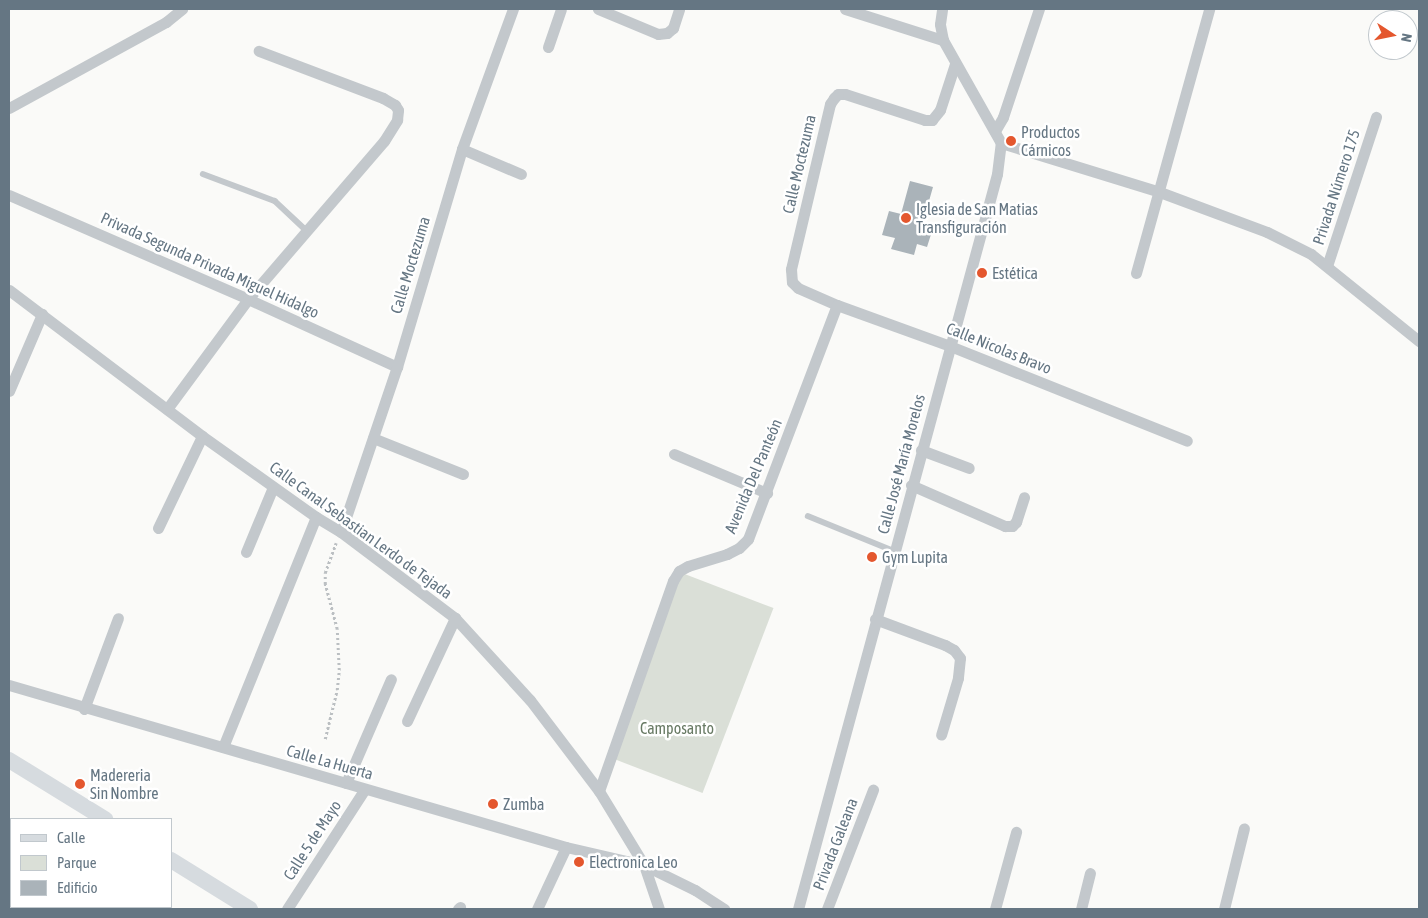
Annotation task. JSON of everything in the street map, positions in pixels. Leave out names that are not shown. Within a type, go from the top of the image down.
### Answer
[{"type":"street","points":[[9,108],[166,22],[182,9]]},
{"type":"street","name":"Calle Moctezuma","points":[[340,532],[397,367],[462,149],[513,9]]},
{"type":"street","points":[[548,47],[561,9]]},
{"type":"street","points":[[598,9],[658,34],[667,33],[673,28],[679,9]]},
{"type":"street","points":[[845,9],[942,40]]},
{"type":"street","points":[[942,9],[940,24],[942,40],[1001,143],[1157,191],[1267,232],[1311,254],[1328,266],[1413,331],[1419,342]]},
{"type":"street","points":[[995,131],[1003,117],[1039,9]]},
{"type":"street","points":[[1136,273],[1157,191],[1191,78],[1209,9]]},
{"type":"street","points":[[167,409],[248,299],[384,141],[397,120],[398,110],[395,105],[383,98],[259,51]]},
{"type":"street","name":"Calle Moctezuma","points":[[798,288],[792,282],[791,269],[830,104],[838,94],[845,94],[925,120],[932,120],[940,110],[955,64]]},
{"type":"street","name":"Privada Número 175","points":[[1328,266],[1376,117]]},
{"type":"street","name":"Calle José María Morelos","points":[[798,909],[997,174],[1001,143]]},
{"type":"street","points":[[462,149],[521,174]]},
{"type":"street","name":"Privada Segunda Privada Miguel Hidalgo","points":[[9,195],[248,299],[397,367]]},
{"type":"street","name":"Calle Nicolas Bravo","points":[[798,288],[838,305],[950,346],[1187,441]]},
{"type":"street","name":"Calle Canal Sebastian Lerdo de Tejada","points":[[9,290],[202,436],[273,488],[340,532],[455,618],[530,700],[599,791],[644,865],[659,909]]},
{"type":"street","name":"Avenida Del Panteón","points":[[599,791],[673,581],[679,571],[739,548],[748,539],[838,305]]},
{"type":"street","points":[[9,392],[42,314]]},
{"type":"street","points":[[158,528],[202,436]]},
{"type":"street","points":[[373,438],[463,474]]},
{"type":"street","points":[[921,450],[969,468]]},
{"type":"street","points":[[674,454],[767,493]]},
{"type":"street","points":[[912,485],[1005,526],[1012,526],[1016,522],[1024,497]]},
{"type":"street","points":[[246,552],[273,488]]},
{"type":"street","points":[[223,747],[316,517]]},
{"type":"street","points":[[84,709],[118,618]]},
{"type":"street","points":[[407,721],[455,618]]},
{"type":"street","points":[[876,619],[945,645],[954,650],[960,658],[958,678],[941,735]]},
{"type":"street","points":[[346,783],[391,679]]},
{"type":"street","name":"Calle La Huerta","points":[[9,685],[84,709],[223,747],[566,847],[644,865],[696,890],[724,909]]},
{"type":"street","points":[[9,760],[103,818]]},
{"type":"street","name":"Calle 5 de Mayo","points":[[287,909],[365,789]]},
{"type":"street","name":"Privada Galeana","points":[[827,909],[873,790]]},
{"type":"street","points":[[1224,909],[1244,828]]},
{"type":"street","points":[[995,909],[1016,832]]},
{"type":"street","points":[[537,909],[566,847]]},
{"type":"street","points":[[172,861],[250,909]]},
{"type":"street","points":[[1080,909],[1090,872]]},
{"type":"street","points":[[649,909],[655,897]]},
{"type":"lane","points":[[203,174],[275,201],[289,212],[306,230]]},
{"type":"lane","points":[[808,516],[894,551]]},
{"type":"path","points":[[325,739],[337,690],[339,650],[334,613],[325,584],[325,573],[340,532]]},
{"type":"green space","name":"Camposanto","points":[[682,573],[773,608],[703,793],[611,758]]},
{"type":"building","name":"Iglesia de San Matias Transfiguración","points":[[910,181],[933,187],[923,222],[934,225],[927,247],[917,244],[914,255],[891,249],[895,238],[882,235],[889,211],[901,214]]},
{"type":"place","name":"Productos Cárnicos","points":[[1011,141]]},
{"type":"place","name":"Iglesia de San Matias Transfiguración","points":[[906,218]]},
{"type":"place","name":"Estética","points":[[982,273]]},
{"type":"place","name":"Gym Lupita","points":[[872,557]]},
{"type":"place","name":"Madereria Sin Nombre","points":[[80,784]]},
{"type":"place","name":"Zumba","points":[[493,804]]},
{"type":"place","name":"Electronica Leo","points":[[579,862]]}]
